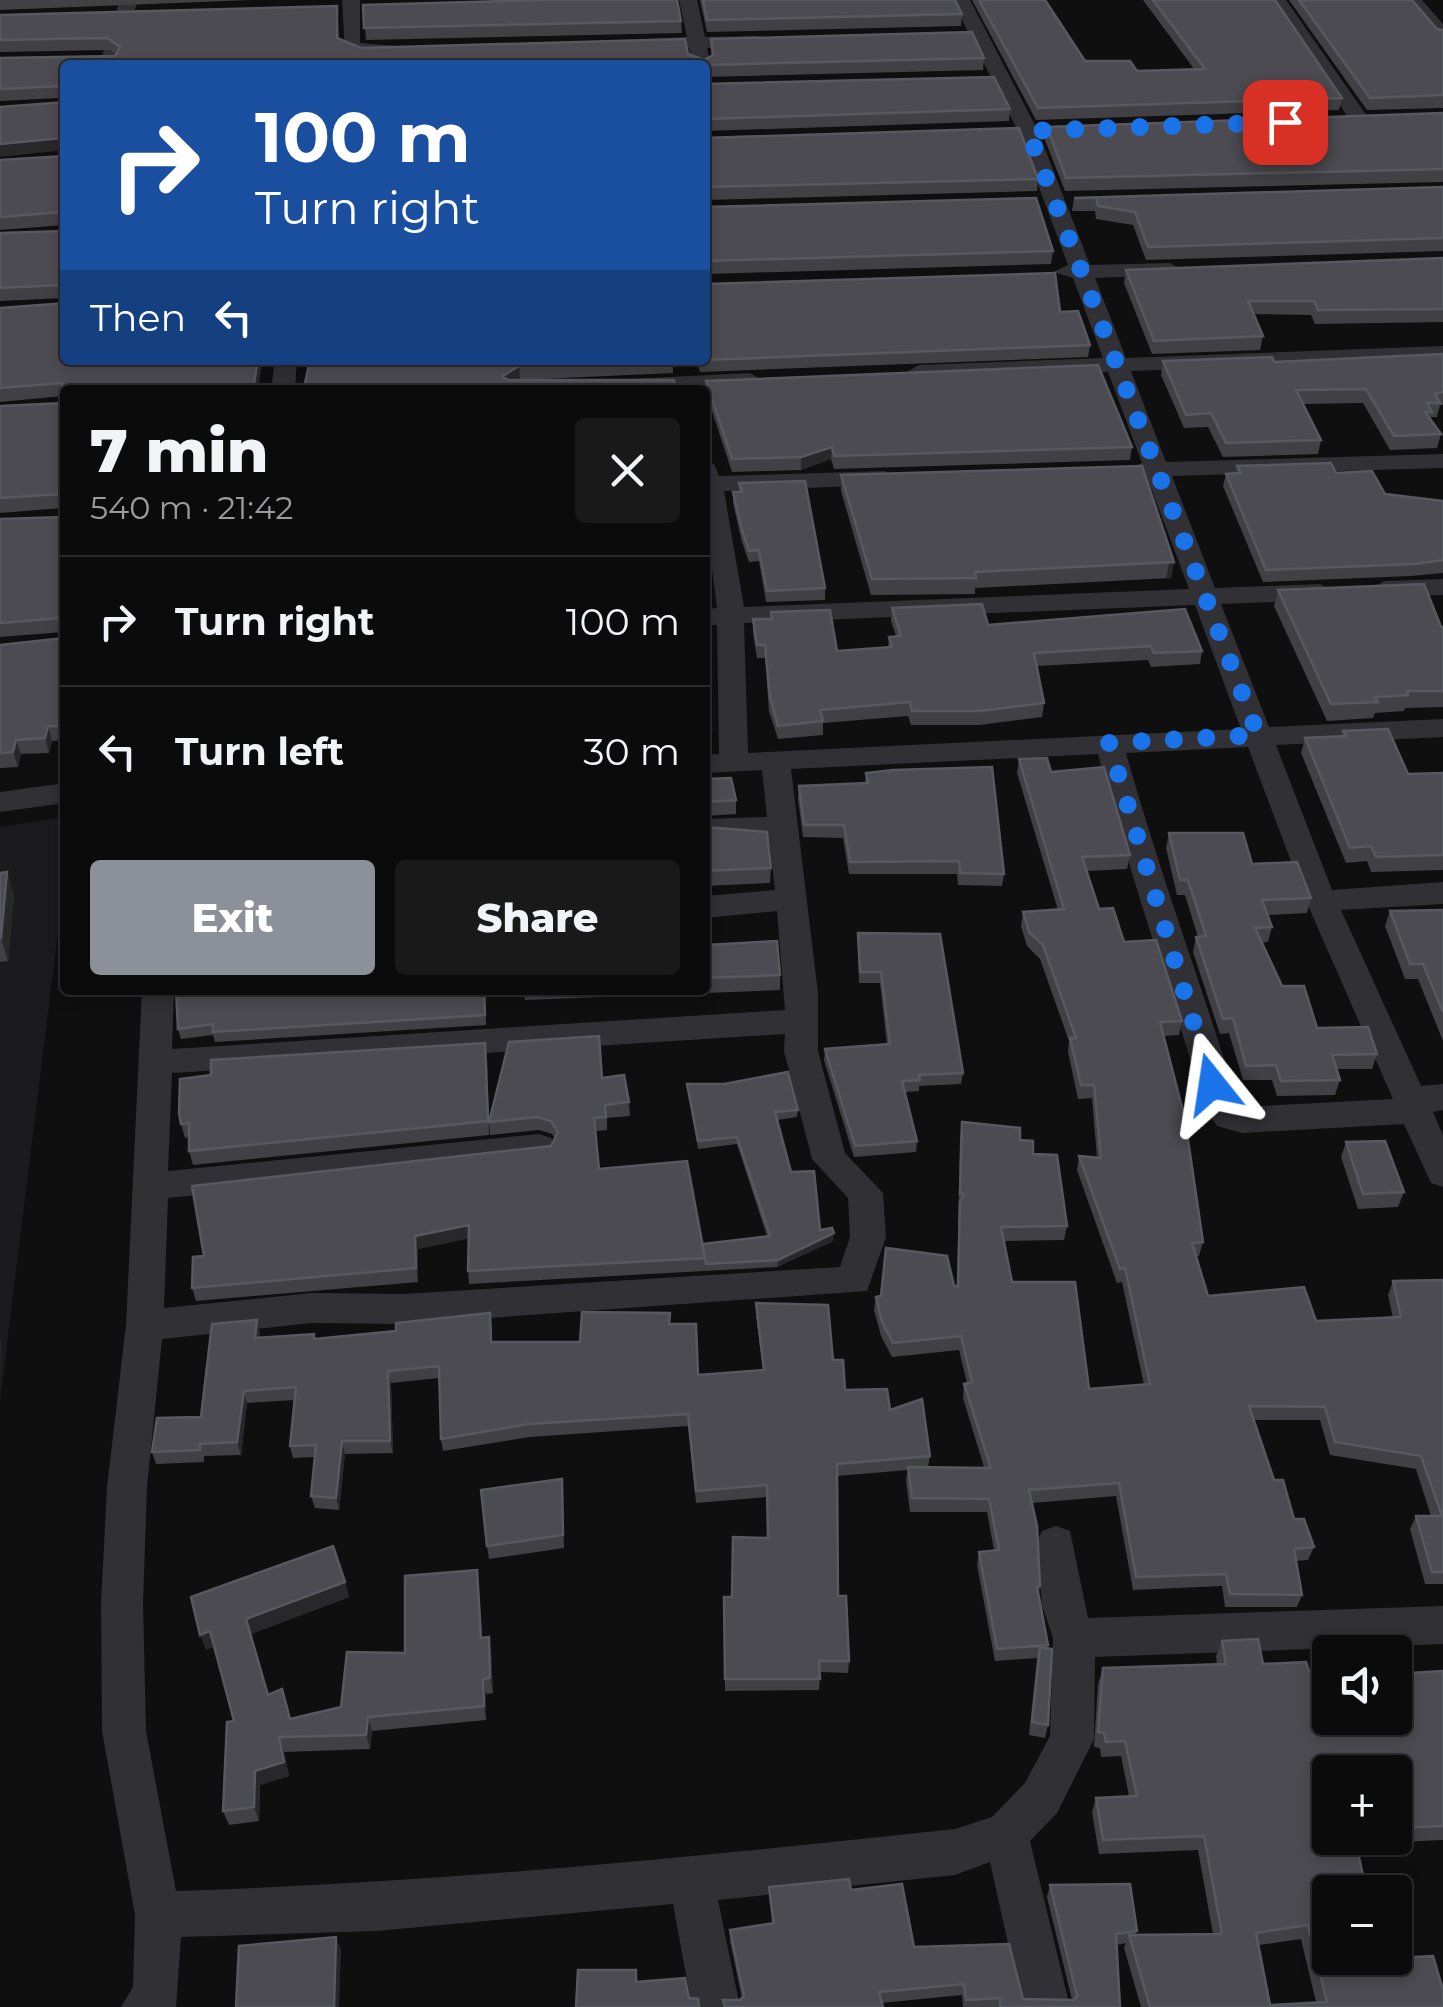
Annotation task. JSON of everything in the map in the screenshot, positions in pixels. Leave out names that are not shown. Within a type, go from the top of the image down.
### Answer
[{"type":"street","points":[[688,0],[701,60]]},
{"type":"street","points":[[961,0],[966,36],[988,80],[1028,131],[1321,901],[1424,1102],[1443,1173]]},
{"type":"street","points":[[1277,0],[1358,119]]},
{"type":"street","points":[[1413,0],[1443,34]]},
{"type":"street","points":[[350,6],[351,48],[421,49]]},
{"type":"street","points":[[104,60],[127,12]]},
{"type":"street","points":[[618,44],[776,41]]},
{"type":"street","points":[[1042,273],[1196,268]]},
{"type":"street","points":[[903,373],[1443,353]]},
{"type":"street","points":[[617,385],[689,378],[768,380]]},
{"type":"street","points":[[1116,471],[1443,461]]},
{"type":"street","points":[[710,479],[902,478]]},
{"type":"street","points":[[710,490],[717,510],[720,763],[1443,728]]},
{"type":"street","points":[[717,616],[1443,587]]},
{"type":"street","points":[[1109,743],[1212,1084],[1229,1117],[1424,1102]]},
{"type":"street","points":[[145,1325],[312,1308],[404,1309],[854,1281],[868,1237],[866,1193],[830,1159],[802,1051],[786,826],[775,760]]},
{"type":"street","points":[[0,802],[60,794]]},
{"type":"street","points":[[710,830],[786,826]]},
{"type":"street","points":[[1321,901],[1443,892]]},
{"type":"street","points":[[710,907],[792,899]]},
{"type":"street","points":[[155,2004],[158,1915],[124,1713],[126,1487],[145,1325],[158,995]]},
{"type":"street","points":[[154,1062],[802,1021]]},
{"type":"street","points":[[153,1186],[538,1148]]},
{"type":"street","points":[[158,1915],[376,1908],[691,1880],[954,1852],[1006,1834],[1042,1798],[1072,1739],[1074,1638],[1063,1605],[1056,1544]]},
{"type":"street","points":[[1074,1638],[1443,1624]]},
{"type":"street","points":[[1006,1834],[1046,2007]]},
{"type":"street","points":[[691,1880],[716,2007]]},
{"type":"shaded area","points":[[60,818],[60,915],[0,1401],[0,827]]},
{"type":"building","points":[[677,0],[681,21],[364,28],[363,5]]},
{"type":"building","points":[[703,0],[955,0],[962,14],[707,20]]},
{"type":"building","points":[[979,0],[1045,0],[1085,61],[1130,61],[1137,71],[1205,69],[1153,0],[1275,0],[1342,98],[1038,108]]},
{"type":"building","points":[[1299,0],[1412,0],[1437,29],[1443,30],[1443,95],[1370,98]]},
{"type":"building","points":[[337,6],[337,38],[361,48],[685,39],[688,54],[704,60],[60,60],[60,86],[0,89],[0,58],[115,56],[120,47],[107,38],[0,40],[0,15]]},
{"type":"building","points":[[972,32],[984,58],[710,65],[710,60],[704,60],[713,55],[711,39]]},
{"type":"building","points":[[994,77],[1010,109],[710,119],[710,84]]},
{"type":"building","points":[[60,102],[60,138],[0,144],[0,107]]},
{"type":"building","points":[[1443,113],[1443,169],[1066,178],[1047,127]]},
{"type":"building","points":[[1019,128],[1038,179],[710,187],[710,138]]},
{"type":"building","points":[[60,156],[60,212],[0,217],[0,160]]},
{"type":"building","points":[[1443,187],[1443,238],[1148,247],[1135,212],[1098,206],[1096,198],[1074,198]]},
{"type":"building","points":[[1036,198],[1053,251],[710,261],[710,207]]},
{"type":"building","points":[[60,231],[60,285],[0,288],[0,233]]},
{"type":"building","points":[[1443,258],[1443,309],[1318,310],[1314,301],[1248,301],[1263,336],[1154,341],[1126,270]]},
{"type":"building","points":[[1055,273],[1060,312],[1078,311],[1090,345],[710,360],[710,284]]},
{"type":"building","points":[[60,303],[60,365],[257,365],[254,385],[62,383],[0,388],[0,308]]},
{"type":"building","points":[[1443,354],[1443,392],[1435,394],[1440,403],[1427,403],[1432,412],[1425,412],[1441,434],[1394,436],[1366,389],[1296,390],[1321,440],[1226,443],[1211,413],[1186,415],[1163,361],[1272,357],[1274,362]]},
{"type":"building","points":[[309,365],[543,365],[519,366],[503,376],[507,380],[674,380],[674,385],[305,385]]},
{"type":"building","points":[[1098,365],[1132,447],[834,456],[832,447],[801,457],[732,459],[706,381]]},
{"type":"building","points":[[60,403],[60,494],[0,498],[0,406]]},
{"type":"building","points":[[1331,463],[1336,473],[1372,471],[1385,494],[1443,501],[1443,560],[1266,570],[1226,474],[1241,473],[1237,466]]},
{"type":"building","points":[[1142,466],[1174,562],[975,572],[976,578],[872,579],[841,475]]},
{"type":"building","points":[[805,481],[825,588],[767,591],[759,550],[749,551],[733,492],[742,492],[739,483]]},
{"type":"building","points":[[60,517],[60,618],[0,623],[0,519]]},
{"type":"building","points":[[1424,584],[1443,627],[1443,691],[1407,691],[1408,695],[1375,697],[1378,702],[1331,704],[1278,590]]},
{"type":"building","points":[[982,604],[988,625],[1185,609],[1202,651],[1154,653],[1151,646],[1034,653],[1044,703],[981,711],[912,711],[910,702],[820,710],[823,721],[778,726],[770,697],[765,645],[757,645],[753,619],[772,619],[771,612],[830,610],[837,651],[892,647],[889,637],[901,636],[892,608]]},
{"type":"building","points":[[60,639],[60,726],[48,726],[45,738],[16,740],[13,752],[0,753],[0,645]]},
{"type":"building","points":[[1388,729],[1408,774],[1443,773],[1443,855],[1376,857],[1371,846],[1350,848],[1305,738]]},
{"type":"building","points":[[1047,758],[1051,772],[1104,767],[1130,855],[1082,857],[1099,909],[1113,908],[1124,942],[1156,940],[1182,1021],[1160,1022],[1185,1119],[1203,1242],[1192,1243],[1208,1296],[1304,1287],[1316,1321],[1401,1317],[1393,1281],[1442,1280],[1443,1572],[1432,1572],[1416,1516],[1442,1516],[1421,1456],[1335,1442],[1325,1407],[1249,1406],[1274,1480],[1283,1480],[1294,1519],[1304,1519],[1314,1547],[1294,1549],[1302,1595],[1230,1594],[1226,1574],[1136,1577],[1119,1483],[1029,1490],[1037,1526],[1037,1587],[1048,1645],[997,1649],[979,1552],[999,1550],[989,1499],[912,1498],[908,1467],[991,1468],[964,1384],[972,1382],[961,1336],[893,1343],[882,1322],[876,1297],[881,1296],[886,1248],[947,1256],[954,1286],[958,1286],[960,1202],[964,1194],[960,1194],[962,1122],[1020,1128],[1020,1140],[1033,1141],[1033,1154],[1057,1155],[1067,1226],[1001,1227],[1012,1282],[1075,1282],[1089,1389],[1150,1384],[1125,1268],[1120,1269],[1079,1156],[1101,1158],[1094,1085],[1081,1085],[1070,1038],[1076,1038],[1043,945],[1029,932],[1023,912],[1064,909],[1019,759]]},
{"type":"building","points":[[992,767],[1004,874],[960,873],[959,861],[850,862],[844,825],[804,825],[799,786],[868,783],[866,773],[893,770]]},
{"type":"building","points":[[731,778],[736,800],[710,802],[710,779]]},
{"type":"building","points":[[710,827],[767,832],[771,868],[710,871]]},
{"type":"building","points":[[1169,833],[1243,833],[1252,864],[1297,862],[1311,898],[1262,900],[1272,927],[1255,928],[1282,986],[1304,986],[1317,1028],[1368,1027],[1377,1054],[1332,1055],[1340,1080],[1281,1081],[1276,1065],[1246,1066],[1233,1018],[1223,1019],[1196,937],[1206,936],[1188,880],[1180,880]]},
{"type":"building","points":[[7,872],[1,938],[0,938],[0,873]]},
{"type":"building","points":[[1443,910],[1443,1012],[1423,964],[1410,964],[1390,911]]},
{"type":"building","points":[[858,933],[940,934],[963,1073],[919,1075],[920,1080],[902,1081],[917,1141],[855,1146],[825,1049],[890,1044],[881,972],[860,972]]},
{"type":"building","points":[[777,941],[780,975],[710,978],[710,945]]},
{"type":"building","points":[[176,995],[484,995],[485,1015],[213,1032],[213,1024],[178,1029]]},
{"type":"building","points":[[599,1036],[602,1078],[624,1075],[629,1102],[605,1105],[606,1117],[594,1118],[599,1169],[687,1161],[705,1258],[468,1271],[469,1225],[415,1236],[416,1268],[192,1288],[193,1257],[204,1256],[192,1186],[551,1146],[558,1132],[551,1121],[537,1117],[489,1122],[509,1042]]},
{"type":"building","points":[[485,1043],[488,1121],[189,1151],[189,1123],[181,1124],[179,1113],[180,1079],[211,1075],[211,1060]]},
{"type":"building","points":[[788,1072],[798,1110],[775,1112],[791,1172],[814,1171],[820,1230],[832,1228],[834,1233],[778,1260],[706,1264],[702,1244],[770,1236],[737,1137],[698,1141],[687,1084],[724,1084]]},
{"type":"building","points":[[1385,1141],[1404,1192],[1363,1194],[1346,1142]]},
{"type":"building","points":[[756,1303],[828,1305],[833,1360],[843,1360],[845,1390],[887,1389],[890,1410],[922,1399],[930,1456],[837,1464],[838,1596],[846,1596],[849,1661],[819,1661],[820,1679],[725,1679],[724,1597],[732,1597],[733,1537],[768,1538],[767,1485],[696,1491],[688,1414],[529,1424],[441,1439],[439,1366],[388,1371],[390,1441],[342,1441],[336,1498],[311,1496],[316,1445],[290,1446],[296,1387],[244,1391],[237,1442],[200,1444],[200,1450],[152,1452],[157,1418],[201,1417],[212,1324],[257,1320],[255,1338],[314,1334],[314,1339],[396,1331],[396,1323],[490,1313],[491,1342],[580,1342],[582,1312],[670,1313],[669,1324],[696,1324],[698,1375],[764,1370]]},
{"type":"building","points":[[562,1479],[563,1535],[487,1546],[481,1490]]},
{"type":"building","points":[[333,1546],[345,1582],[246,1619],[268,1695],[282,1689],[290,1719],[341,1707],[347,1652],[405,1653],[405,1576],[477,1570],[481,1638],[489,1637],[490,1678],[483,1679],[484,1706],[368,1717],[366,1735],[279,1737],[284,1762],[255,1771],[254,1807],[223,1811],[227,1722],[234,1721],[210,1631],[200,1635],[191,1597]]},
{"type":"building","points":[[1258,1639],[1263,1664],[1306,1662],[1312,1671],[1312,1735],[1412,1735],[1412,1673],[1443,1671],[1443,1826],[1412,1827],[1412,1755],[1312,1755],[1312,1855],[1359,1855],[1363,1875],[1312,1875],[1312,1941],[1308,1925],[1256,1933],[1270,2005],[1327,2002],[1320,1975],[1412,1975],[1412,1957],[1433,1956],[1443,1990],[1443,2007],[1150,2007],[1129,1935],[1222,1934],[1204,1836],[1103,1840],[1096,1798],[1137,1796],[1125,1741],[1106,1742],[1104,1733],[1098,1732],[1103,1668],[1226,1664],[1222,1641]]},
{"type":"building","points":[[1040,1647],[1052,1649],[1048,1725],[1032,1722]]},
{"type":"building","points":[[849,1879],[851,1890],[902,1884],[914,1947],[1009,1944],[1023,1999],[1074,2000],[1077,1996],[1050,1885],[1130,1884],[1137,1931],[1116,1934],[1120,2007],[1000,2007],[1000,1998],[966,2000],[964,1984],[879,1992],[883,2007],[725,2007],[723,2000],[740,2000],[744,1996],[730,1930],[774,1923],[769,1887]]},
{"type":"building","points":[[336,1937],[334,2007],[236,2007],[239,1946]]},
{"type":"building","points":[[578,1970],[636,1970],[636,1982],[685,1978],[689,1998],[698,1999],[699,2007],[576,2007]]},
{"type":"route","points":[[1212,1084],[1109,743],[1258,735],[1028,131],[1285,122]]}]
